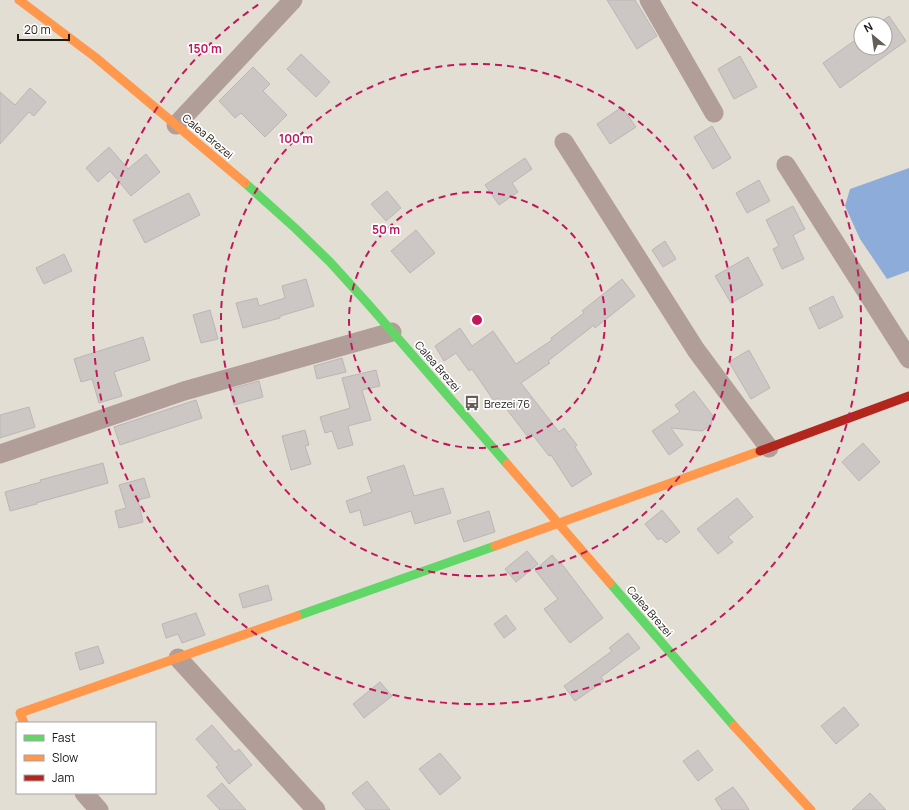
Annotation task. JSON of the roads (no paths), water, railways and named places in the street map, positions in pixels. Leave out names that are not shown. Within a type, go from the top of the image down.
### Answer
[{"type":"street","name":"Calea Brezei","points":[[19,0],[94,57],[236,175],[330,262],[725,716],[811,810]]},
{"type":"street","points":[[176,125],[293,0]]},
{"type":"street","points":[[649,0],[714,113]]},
{"type":"street","points":[[564,142],[696,350],[769,448]]},
{"type":"street","points":[[786,165],[909,359]]},
{"type":"street","points":[[0,454],[184,391],[392,332]]},
{"type":"street","points":[[24,722],[20,713],[559,524],[909,396]]},
{"type":"street","points":[[178,658],[316,810]]},
{"type":"street","points":[[85,794],[99,810]]},
{"type":"water","points":[[909,168],[909,271],[887,279],[860,239],[845,206],[850,189]]},
{"type":"place","name":"Brezei 76","points":[[472,403]]}]
